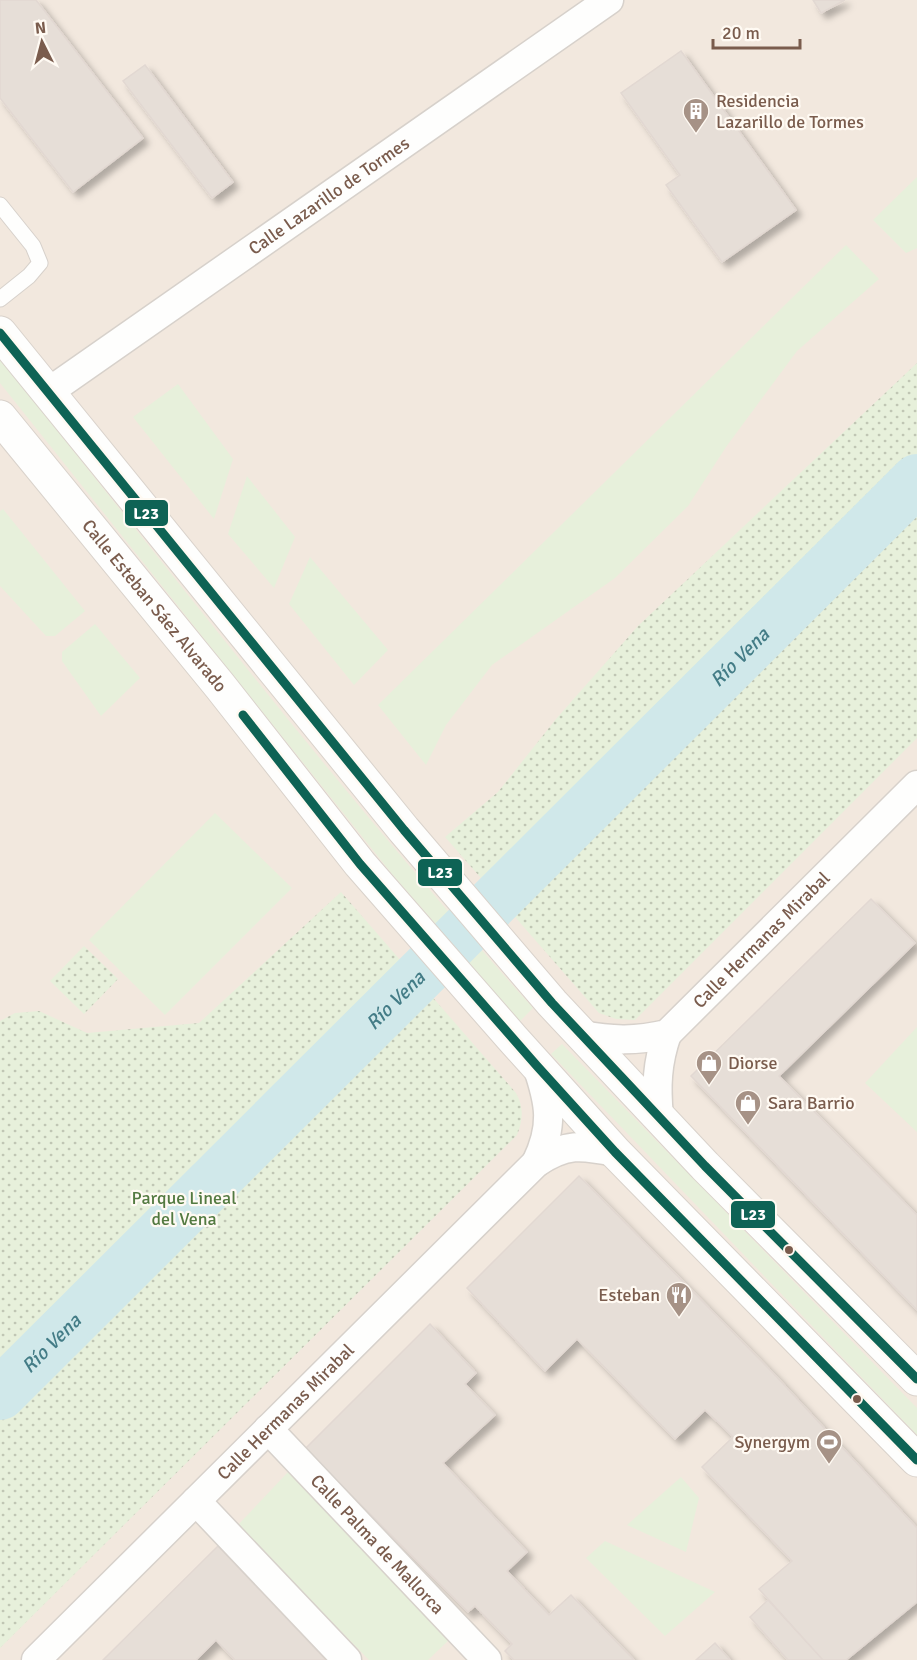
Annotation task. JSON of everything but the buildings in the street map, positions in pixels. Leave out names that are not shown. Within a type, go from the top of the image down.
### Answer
[{"type":"main road","points":[[0,333],[424,854],[546,996],[659,1117],[917,1379]]},
{"type":"main road","name":"Calle Esteban Sáez Alvarado","points":[[0,419],[381,889],[615,1152],[917,1460]]},
{"type":"street","name":"Calle Lazarillo de Tormes","points":[[47,393],[261,241],[609,0]]},
{"type":"street","name":"Calle Hermanas Mirabal","points":[[667,1034],[917,785]]},
{"type":"street","points":[[582,1035],[611,1041],[641,1040],[667,1034]]},
{"type":"street","points":[[659,1117],[656,1082],[658,1059],[667,1034]]},
{"type":"street","name":"Calle Hermanas Mirabal","points":[[537,1066],[546,1093],[549,1129],[537,1163]]},
{"type":"street","name":"Calle Hermanas Mirabal","points":[[36,1660],[537,1163],[554,1151],[572,1146],[615,1152]]},
{"type":"street","name":"Calle Palma de Mallorca","points":[[268,1429],[487,1660]]},
{"type":"street","points":[[196,1501],[347,1660]]},
{"type":"lane","points":[[0,205],[33,246],[39,263],[29,276],[0,299]]},
{"type":"shaded area","points":[[0,0],[917,0],[917,1660],[0,1660]]},
{"type":"green space","points":[[917,177],[917,248],[906,253],[873,220]]},
{"type":"green space","points":[[846,245],[879,279],[797,351],[726,447],[688,506],[615,578],[492,665],[446,725],[426,765],[378,705]]},
{"type":"green space","points":[[0,359],[328,769],[395,850],[533,1008],[520,1021],[392,874],[0,383]]},
{"type":"green space","points":[[917,363],[917,738],[635,1020],[616,1019],[599,1013],[445,837],[498,792],[556,719],[638,626]]},
{"type":"green space","points":[[178,384],[233,459],[214,519],[133,417]]},
{"type":"green space","points":[[247,476],[295,537],[274,588],[228,534]]},
{"type":"green space","points":[[3,509],[85,611],[55,636],[46,636],[0,586],[0,511]]},
{"type":"green space","points":[[310,557],[388,650],[354,685],[289,604]]},
{"type":"green space","points":[[95,624],[140,678],[101,716],[62,661],[62,652]]},
{"type":"green space","points":[[215,813],[292,888],[165,1015],[89,940]]},
{"type":"green space","name":"Parque Lineal del Vena","points":[[341,892],[516,1093],[522,1114],[517,1135],[0,1648],[0,1021],[15,1013],[39,1011],[87,1033],[199,1023]]},
{"type":"green space","points":[[84,946],[118,979],[84,1014],[50,981]]},
{"type":"green space","points":[[917,1027],[917,1132],[865,1083]]},
{"type":"green space","points":[[562,1044],[917,1408],[917,1435],[551,1054]]},
{"type":"green space","points":[[289,1471],[451,1638],[428,1660],[369,1660],[238,1525]]},
{"type":"green space","points":[[681,1477],[699,1498],[686,1552],[627,1525]]},
{"type":"green space","points":[[605,1541],[715,1592],[665,1636],[586,1558]]},
{"type":"waterway","name":"Río Vena","points":[[0,1394],[917,480]]},
{"type":"transit line","name":"L23","points":[[0,333],[404,830],[552,1003],[705,1166],[917,1379]]},
{"type":"transit line","name":"L23","points":[[243,715],[360,864],[537,1066],[615,1152],[917,1460]]},
{"type":"place","name":"Residencia Lazarillo de Tormes","points":[[696,134]]},
{"type":"place","name":"Diorse","points":[[709,1086]]},
{"type":"place","name":"Sara Barrio","points":[[748,1126]]},
{"type":"place","name":"Esteban","points":[[679,1318]]},
{"type":"place","name":"Synergym","points":[[829,1465]]}]
